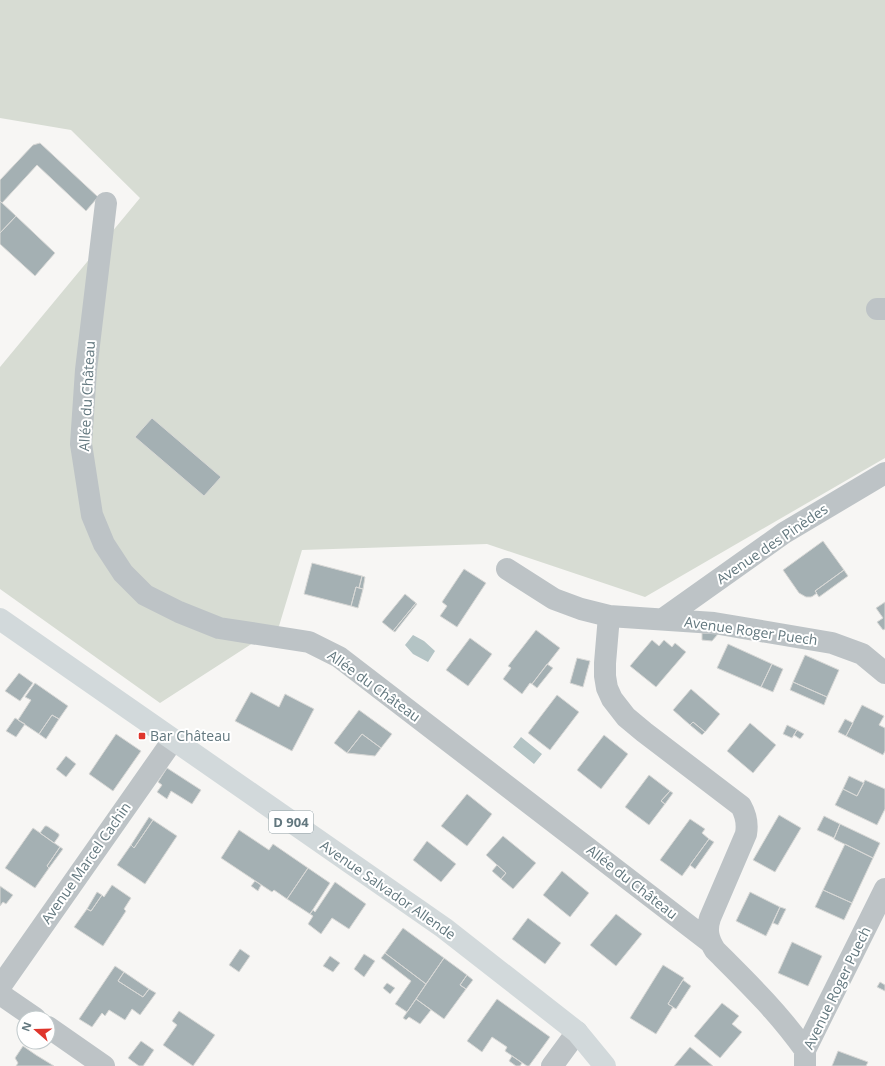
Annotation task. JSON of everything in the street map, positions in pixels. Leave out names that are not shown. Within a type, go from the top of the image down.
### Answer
[{"type":"main road","name":"Avenue Salvador Allende","points":[[0,619],[444,928],[577,1032],[605,1066]]},
{"type":"street","name":"Allée du Château","points":[[106,203],[86,370],[81,444],[92,515],[104,544],[123,573],[145,595],[179,612],[219,628],[309,642],[339,657],[710,942],[715,950],[772,1007],[790,1029],[805,1058]]},
{"type":"street","name":"Avenue des Pinèdes","points":[[663,619],[784,533],[885,473]]},
{"type":"street","name":"Avenue Roger Puech","points":[[507,569],[554,599],[581,609],[609,616],[714,623],[832,643],[862,654],[885,673]]},
{"type":"street","points":[[609,616],[605,676],[607,688],[612,699],[626,717],[740,806],[746,818],[746,834],[708,925],[707,932],[710,942]]},
{"type":"street","name":"Avenue Marcel Cachin","points":[[0,987],[173,740]]},
{"type":"street","name":"Avenue Roger Puech","points":[[805,1058],[885,889]]},
{"type":"street","points":[[0,994],[23,1010]]},
{"type":"street","points":[[552,1066],[577,1032]]},
{"type":"street","points":[[56,1033],[104,1066]]},
{"type":"shaded area","points":[[0,0],[885,0],[885,458],[645,597],[487,544],[302,550],[279,626],[160,703],[0,589],[0,367],[140,198],[71,130],[0,118]]},
{"type":"shaded area","points":[[413,635],[424,641],[435,651],[428,662],[413,654],[405,645]]},
{"type":"shaded area","points":[[521,737],[542,754],[534,764],[513,747]]},
{"type":"building","points":[[40,143],[98,197],[86,211],[37,165],[2,203],[0,201],[0,180],[33,145]]},
{"type":"building","points":[[0,201],[16,216],[0,233]]},
{"type":"building","points":[[16,216],[55,253],[35,276],[0,244],[0,233]]},
{"type":"building","points":[[152,418],[221,477],[204,496],[135,437]]},
{"type":"building","points":[[823,541],[844,570],[815,591],[817,593],[813,596],[806,597],[799,593],[783,570]]},
{"type":"building","points":[[312,563],[362,576],[359,588],[356,587],[351,606],[304,594]]},
{"type":"building","points":[[464,569],[486,583],[457,627],[440,616],[447,606],[442,602]]},
{"type":"building","points":[[844,570],[848,576],[819,597],[815,591]]},
{"type":"building","points":[[362,576],[365,577],[363,589],[359,588]]},
{"type":"building","points":[[356,587],[363,589],[358,608],[351,606]]},
{"type":"building","points":[[405,594],[416,603],[393,631],[382,622]]},
{"type":"building","points":[[885,602],[885,629],[883,630],[877,622],[883,618],[876,608]]},
{"type":"building","points":[[416,603],[417,604],[395,632],[393,631]]},
{"type":"building","points":[[536,630],[560,648],[532,684],[530,683],[522,694],[503,679],[511,668],[508,666]]},
{"type":"building","points":[[702,633],[718,634],[712,641],[702,640]]},
{"type":"building","points":[[470,638],[492,654],[468,686],[446,670]]},
{"type":"building","points":[[652,640],[659,646],[664,640],[672,647],[675,643],[686,652],[656,687],[630,666]]},
{"type":"building","points":[[728,644],[772,664],[761,687],[717,668]]},
{"type":"building","points":[[805,655],[839,670],[827,697],[793,682]]},
{"type":"building","points":[[577,658],[590,661],[583,687],[570,683]]},
{"type":"building","points":[[547,664],[553,668],[537,688],[532,684]]},
{"type":"building","points":[[772,664],[783,669],[773,692],[761,687]]},
{"type":"building","points":[[19,673],[33,683],[20,701],[5,691]]},
{"type":"building","points":[[793,682],[827,697],[824,705],[790,690]]},
{"type":"building","points":[[35,683],[68,706],[59,719],[52,715],[39,734],[18,720],[31,700],[25,697]]},
{"type":"building","points":[[691,689],[720,714],[705,732],[693,722],[690,725],[673,710]]},
{"type":"building","points":[[251,692],[279,707],[285,694],[314,709],[292,751],[235,721]]},
{"type":"building","points":[[557,695],[579,712],[550,750],[528,733]]},
{"type":"building","points":[[862,705],[884,716],[879,725],[885,728],[885,751],[883,755],[846,736]]},
{"type":"building","points":[[359,710],[392,734],[381,748],[362,734],[347,753],[334,743]]},
{"type":"building","points":[[52,715],[59,719],[46,739],[39,734]]},
{"type":"building","points":[[15,718],[25,724],[16,737],[6,731]]},
{"type":"building","points":[[845,719],[853,723],[846,736],[838,732]]},
{"type":"building","points":[[693,722],[705,732],[702,735],[690,725]]},
{"type":"building","points":[[750,723],[776,745],[753,773],[727,751]]},
{"type":"building","points":[[787,725],[797,730],[792,738],[783,734]]},
{"type":"building","points":[[797,730],[804,734],[800,739],[794,735]]},
{"type":"building","points":[[116,734],[141,751],[113,791],[89,774]]},
{"type":"building","points":[[362,734],[381,748],[375,756],[347,753]]},
{"type":"building","points":[[604,735],[628,754],[601,789],[577,770]]},
{"type":"building","points":[[66,756],[76,764],[66,777],[56,769]]},
{"type":"building","points":[[167,768],[201,790],[192,804],[171,791],[167,799],[157,792],[162,785],[158,782]]},
{"type":"building","points":[[649,775],[670,791],[661,801],[665,804],[649,825],[625,807]]},
{"type":"building","points":[[849,776],[864,783],[857,796],[843,789]]},
{"type":"building","points":[[865,780],[885,789],[885,809],[877,825],[835,805],[843,789],[857,796]]},
{"type":"building","points":[[670,791],[673,793],[665,804],[661,801]]},
{"type":"building","points":[[467,794],[492,814],[467,846],[441,826]]},
{"type":"building","points":[[779,815],[801,828],[775,872],[753,860]]},
{"type":"building","points":[[824,816],[840,824],[834,838],[817,830]]},
{"type":"building","points":[[149,817],[153,820],[134,848],[131,845]]},
{"type":"building","points":[[690,819],[705,829],[702,833],[709,839],[682,876],[660,860]]},
{"type":"building","points":[[153,820],[177,836],[145,884],[117,865],[131,845],[134,848]]},
{"type":"building","points":[[840,824],[880,843],[873,858],[834,839]]},
{"type":"building","points":[[45,826],[59,834],[54,843],[40,833]]},
{"type":"building","points":[[33,828],[60,847],[47,866],[49,868],[35,888],[5,868]]},
{"type":"building","points":[[239,830],[269,850],[273,844],[308,868],[287,899],[274,890],[272,892],[221,858]]},
{"type":"building","points":[[503,836],[536,863],[513,889],[501,879],[506,873],[486,855]]},
{"type":"building","points":[[709,839],[714,842],[695,869],[690,865]]},
{"type":"building","points":[[427,841],[456,864],[441,882],[413,860]]},
{"type":"building","points":[[845,844],[873,858],[852,903],[823,890]]},
{"type":"building","points":[[60,847],[63,849],[49,868],[47,866]]},
{"type":"building","points":[[497,865],[506,873],[501,879],[492,871]]},
{"type":"building","points":[[308,868],[330,883],[310,914],[287,899]]},
{"type":"building","points":[[562,871],[589,893],[570,917],[543,895]]},
{"type":"building","points":[[255,881],[261,885],[258,891],[251,886]]},
{"type":"building","points":[[335,882],[366,904],[349,929],[332,918],[321,934],[308,924],[313,916],[310,914],[313,910],[315,912]]},
{"type":"building","points":[[112,885],[131,898],[124,909],[126,911],[103,946],[74,927],[87,909],[91,911],[102,895],[104,897]]},
{"type":"building","points":[[0,886],[13,895],[6,904],[3,902],[0,906]]},
{"type":"building","points":[[823,890],[852,903],[844,920],[815,907]]},
{"type":"building","points":[[97,892],[102,895],[91,911],[87,909]]},
{"type":"building","points":[[750,892],[780,907],[766,936],[736,921]]},
{"type":"building","points":[[780,907],[786,909],[778,925],[773,923]]},
{"type":"building","points":[[616,914],[642,934],[616,966],[590,945]]},
{"type":"building","points":[[528,918],[561,943],[545,964],[512,939]]},
{"type":"building","points":[[403,928],[444,958],[426,984],[385,953]]},
{"type":"building","points":[[792,942],[822,956],[808,986],[778,973]]},
{"type":"building","points":[[240,949],[250,956],[239,972],[229,965]]},
{"type":"building","points":[[385,953],[426,984],[407,1012],[395,1004],[411,981],[381,958]]},
{"type":"building","points":[[364,954],[375,961],[364,977],[354,969]]},
{"type":"building","points":[[330,956],[340,963],[333,972],[323,966]]},
{"type":"building","points":[[444,958],[467,975],[460,985],[466,989],[444,1019],[416,999]]},
{"type":"building","points":[[663,965],[684,978],[668,1004],[673,1007],[656,1034],[630,1018]]},
{"type":"building","points":[[115,966],[124,972],[118,981],[143,997],[149,989],[156,993],[140,1015],[132,1009],[125,1020],[109,1010],[105,1016],[102,1013],[92,1027],[79,1019]]},
{"type":"building","points":[[124,972],[149,989],[143,997],[118,981]]},
{"type":"building","points":[[467,975],[473,980],[466,989],[460,985]]},
{"type":"building","points":[[683,980],[691,986],[676,1009],[668,1004]]},
{"type":"building","points":[[880,982],[885,985],[885,991],[877,987]]},
{"type":"building","points":[[387,983],[395,988],[390,994],[383,988]]},
{"type":"building","points":[[416,999],[431,1010],[420,1024],[409,1017],[406,1020],[403,1018]]},
{"type":"building","points":[[497,999],[550,1037],[529,1066],[505,1051],[507,1047],[492,1037],[482,1052],[467,1041]]},
{"type":"building","points":[[722,1003],[739,1016],[732,1024],[742,1032],[720,1058],[694,1036]]},
{"type":"building","points":[[179,1011],[215,1035],[193,1066],[163,1045],[177,1025],[172,1021]]},
{"type":"building","points":[[141,1041],[154,1050],[143,1066],[139,1066],[128,1058]]},
{"type":"building","points":[[690,1047],[713,1066],[674,1066]]},
{"type":"building","points":[[20,1050],[29,1050],[54,1066],[16,1066],[18,1063],[15,1058]]},
{"type":"building","points":[[838,1051],[868,1062],[866,1066],[832,1066]]},
{"type":"building","points":[[512,1056],[522,1063],[520,1066],[516,1066],[509,1061]]},
{"type":"place","name":"Bar Château","points":[[142,736]]}]
